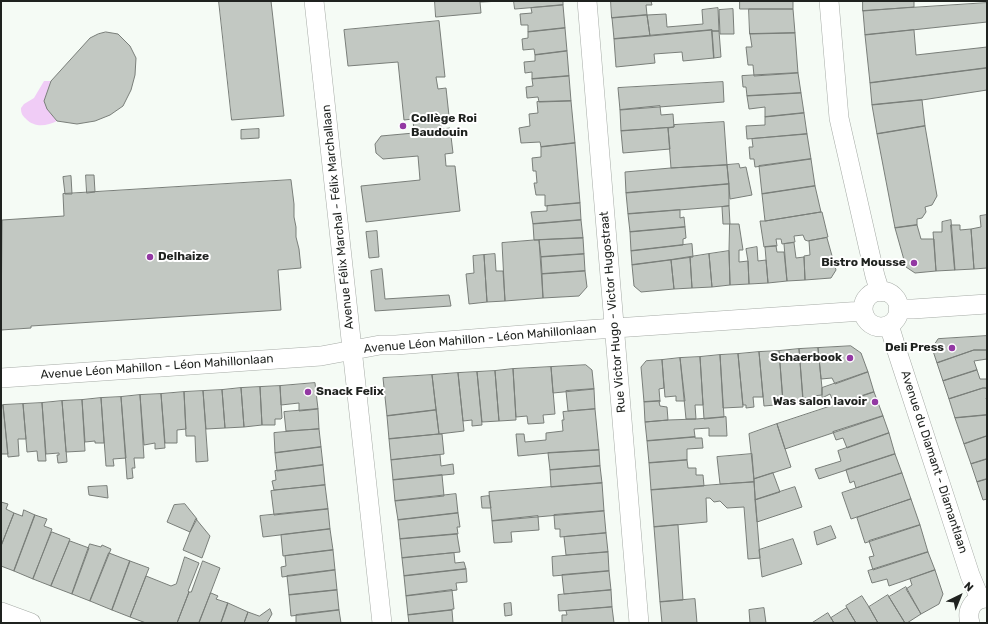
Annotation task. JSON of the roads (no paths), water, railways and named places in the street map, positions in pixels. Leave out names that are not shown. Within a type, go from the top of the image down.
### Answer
[{"type":"street","name":"Avenue Félix Marchal - Félix Marchallaan","points":[[314,1],[382,623]]},
{"type":"street","name":"Rue Victor Hugo - Victor Hugostraat","points":[[588,1],[639,623]]},
{"type":"street","points":[[829,1],[839,118],[880,292],[871,294],[866,299],[863,311],[867,320],[874,326],[884,327],[894,317],[913,309],[987,304]]},
{"type":"street","name":"Avenue du Diamant - Diamantlaan","points":[[880,292],[886,292],[894,297],[897,303],[894,317],[897,351],[968,568],[983,598],[973,603],[969,610],[968,617],[970,623]]},
{"type":"street","name":"Avenue Léon Mahillon - Léon Mahillonlaan","points":[[1,378],[321,356],[380,345],[863,311]]},
{"type":"street","points":[[1,612],[31,623]]},
{"type":"place","name":"Collège Roi Baudouin","points":[[403,126]]},
{"type":"place","name":"Delhaize","points":[[150,257]]},
{"type":"place","name":"Bistro Mousse","points":[[914,263]]},
{"type":"place","name":"Deli Press","points":[[952,348]]},
{"type":"place","name":"Schaerbook","points":[[850,358]]},
{"type":"place","name":"Snack Felix","points":[[308,392]]},
{"type":"place","name":"Was salon lavoir","points":[[875,402]]}]
